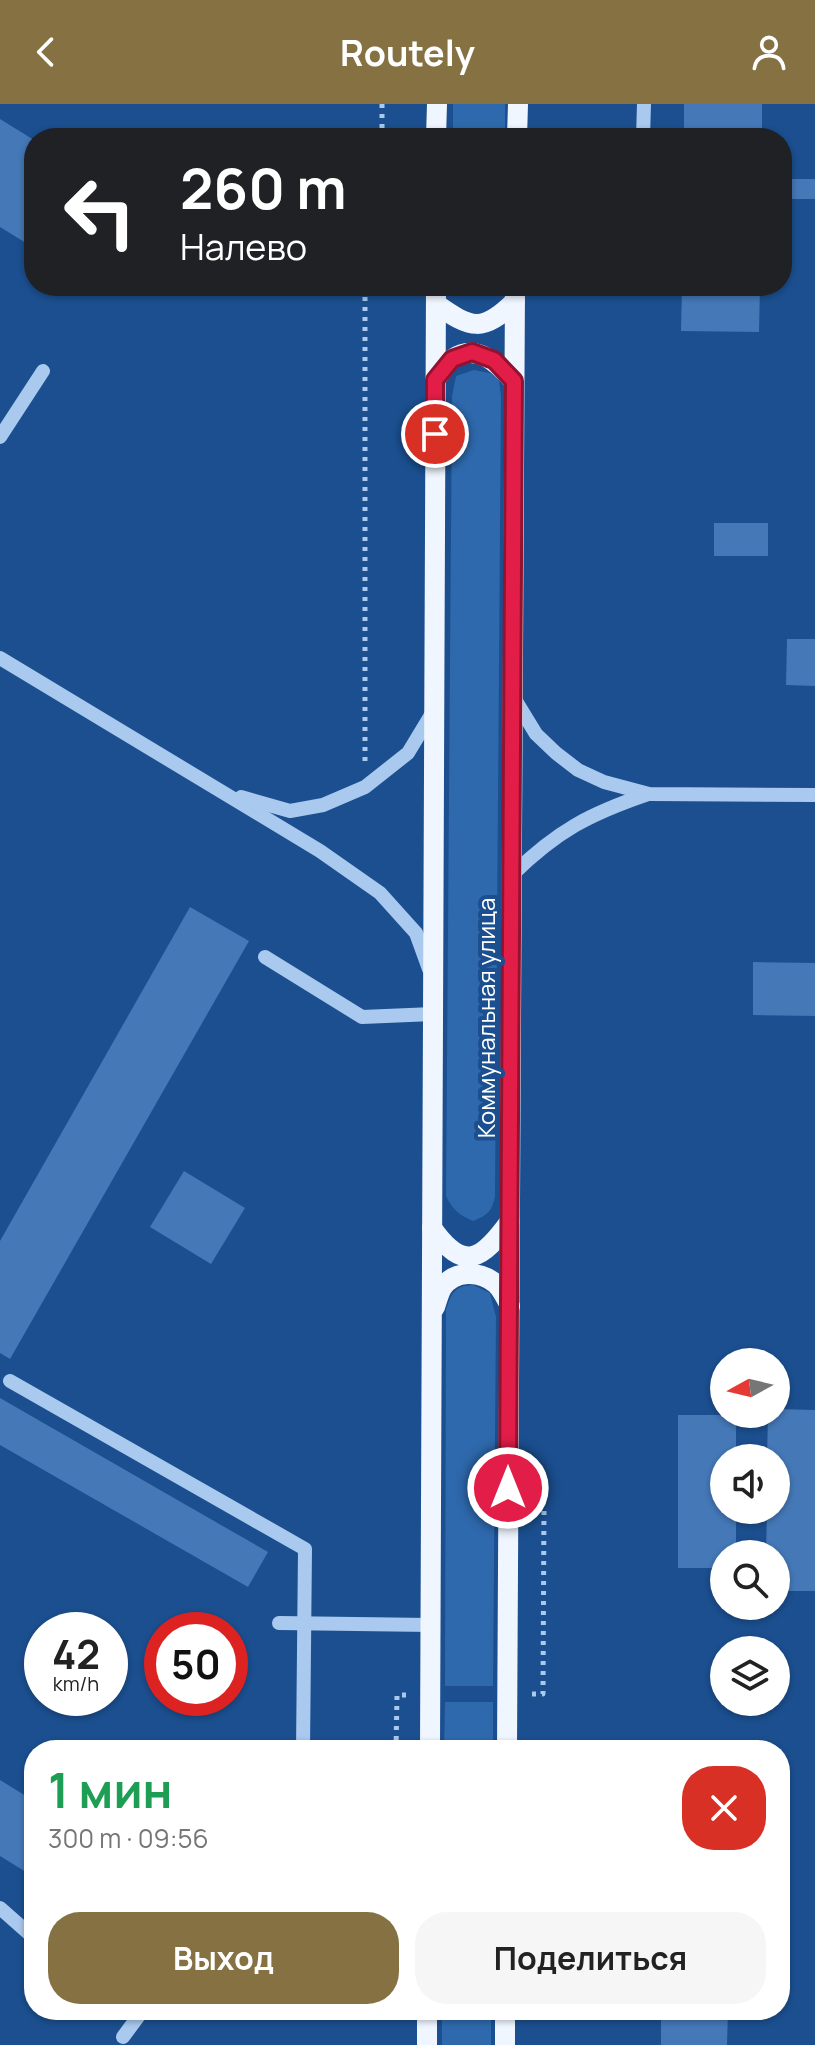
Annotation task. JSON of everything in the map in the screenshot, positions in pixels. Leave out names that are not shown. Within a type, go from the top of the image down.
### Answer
[{"type":"main road","points":[[436,128],[437,104]]},
{"type":"main road","points":[[517,128],[518,104]]},
{"type":"main road","points":[[430,1740],[436,296]]},
{"type":"main road","points":[[437,296],[456,318],[474,325],[496,319],[513,296]]},
{"type":"main road","name":"Коммунальная улица","points":[[507,1740],[515,296]]},
{"type":"main road","points":[[435,380],[452,359],[472,352],[494,360],[514,381]]},
{"type":"main road","points":[[432,1228],[446,1248],[458,1255],[474,1256],[489,1249],[510,1221]]},
{"type":"main road","points":[[432,1313],[443,1287],[453,1277],[467,1273],[485,1277],[498,1286],[510,1306]]},
{"type":"main road","points":[[427,2020],[427,2045]]},
{"type":"main road","points":[[505,2020],[505,2045]]},
{"type":"street","points":[[643,128],[644,104]]},
{"type":"street","points":[[0,437],[43,371]]},
{"type":"street","points":[[0,658],[320,851],[380,893],[416,933],[433,980]]},
{"type":"street","points":[[514,698],[536,734],[556,753],[578,770],[604,782],[649,794],[815,795]]},
{"type":"street","points":[[225,793],[290,811],[323,805],[365,787],[408,753],[434,709]]},
{"type":"street","points":[[512,875],[539,849],[580,820],[649,794]]},
{"type":"street","points":[[265,957],[362,1017],[433,1014]]},
{"type":"street","points":[[10,1381],[305,1549],[303,1740]]},
{"type":"street","points":[[279,1623],[431,1625]]},
{"type":"street","points":[[0,1908],[24,1929]]},
{"type":"street","points":[[123,2037],[136,2020]]},
{"type":"path","points":[[382,104],[382,128]]},
{"type":"path","points":[[365,296],[365,787]]},
{"type":"path","points":[[532,1694],[543,1694],[544,1505]]},
{"type":"path","points":[[396,1740],[397,1695],[413,1696]]},
{"type":"shaded area","points":[[453,104],[505,104],[505,128],[453,128]]},
{"type":"shaded area","points":[[474,370],[494,374],[499,381],[501,396],[495,1196],[488,1212],[473,1221],[456,1211],[446,1196],[452,396],[456,376]]},
{"type":"shaded area","points":[[473,1285],[490,1293],[496,1317],[493,1686],[445,1686],[446,1310],[455,1292]]},
{"type":"shaded area","points":[[445,1702],[493,1702],[493,1740],[444,1740]]},
{"type":"shaded area","points":[[442,2020],[491,2020],[491,2045],[442,2045]]},
{"type":"building","points":[[684,104],[762,104],[762,128],[684,128]]},
{"type":"building","points":[[0,119],[24,134],[24,242],[0,227]]},
{"type":"building","points":[[792,179],[815,179],[815,199],[792,199]]},
{"type":"building","points":[[682,296],[760,296],[759,332],[681,331]]},
{"type":"building","points":[[714,523],[768,523],[768,556],[714,556]]},
{"type":"building","points":[[787,639],[815,639],[815,686],[786,685]]},
{"type":"building","points":[[190,907],[249,941],[10,1359],[0,1353],[0,1241]]},
{"type":"building","points":[[753,962],[815,963],[815,1016],[753,1015]]},
{"type":"building","points":[[184,1171],[245,1208],[211,1264],[150,1227]]},
{"type":"building","points":[[0,1398],[268,1552],[248,1587],[0,1445]]},
{"type":"building","points":[[790,1409],[815,1410],[815,1591],[790,1591],[790,1540],[766,1540],[767,1524],[790,1524],[790,1444],[767,1444],[768,1428],[790,1428]]},
{"type":"building","points":[[678,1415],[710,1415],[710,1428],[736,1428],[736,1444],[710,1444],[710,1524],[736,1524],[736,1540],[710,1540],[710,1568],[678,1568]]},
{"type":"building","points":[[0,1780],[24,1795],[24,1871],[0,1856]]},
{"type":"building","points":[[661,2020],[728,2020],[727,2045],[661,2045]]},
{"type":"route","points":[[435,434],[435,380],[452,359],[472,352],[494,360],[514,381],[508,1488]]}]
